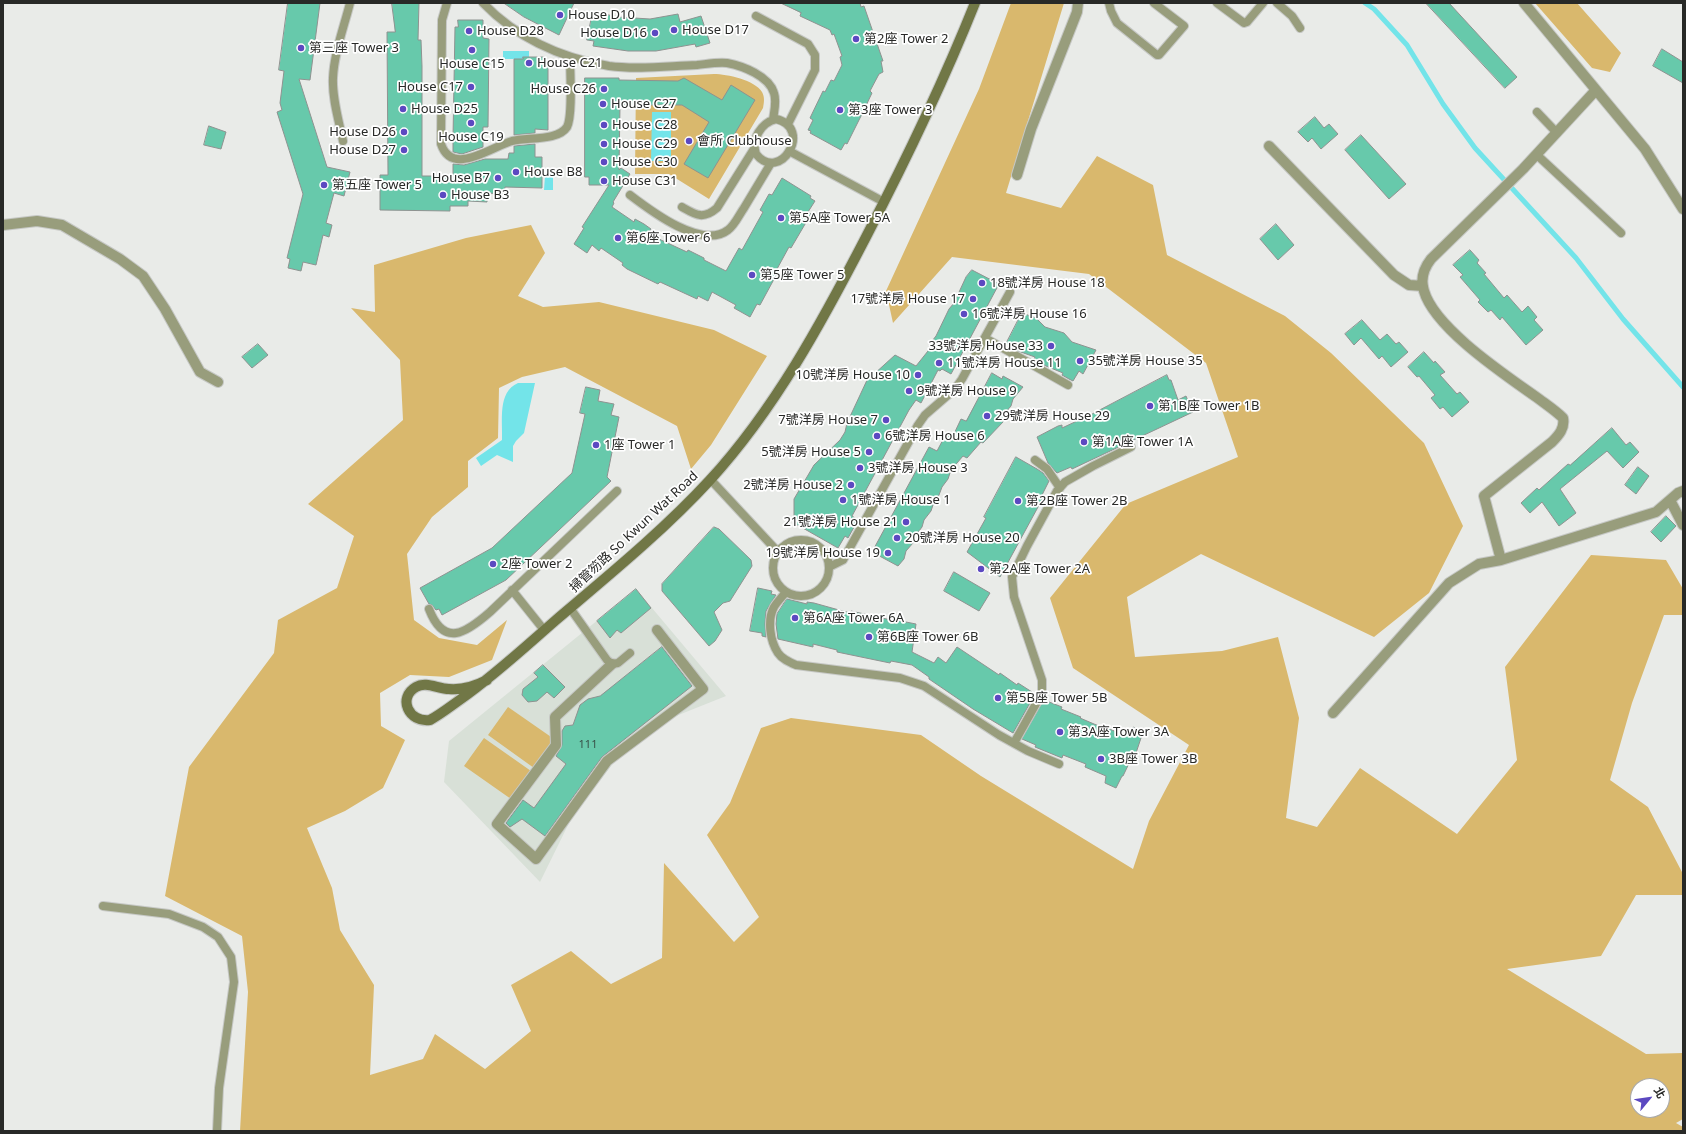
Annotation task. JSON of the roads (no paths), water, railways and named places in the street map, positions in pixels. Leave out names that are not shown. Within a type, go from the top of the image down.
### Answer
[{"type":"street","name":"掃管笏路 So Kwun Wat Road","points":[[488,680],[458,689],[444,689],[430,685],[420,685],[411,691],[409,695],[407,700],[409,710],[420,720],[430,720],[488,680],[675,515],[710,479],[748,433],[792,370],[852,264],[915,142],[951,62],[974,3]]},
{"type":"street","points":[[1018,175],[1031,130],[1077,12],[1078,3]]},
{"type":"street","points":[[1524,3],[1645,149],[1683,209]]},
{"type":"street","points":[[1501,560],[1484,496],[1558,437],[1563,426],[1563,418],[1483,358],[1447,326],[1428,299],[1423,286],[1423,274],[1431,259],[1481,209],[1520,173],[1596,90]]},
{"type":"street","points":[[1269,146],[1394,275],[1409,285],[1423,286]]},
{"type":"street","points":[[3,225],[37,221],[62,225],[120,259],[143,276],[165,309],[200,372],[218,382]]},
{"type":"street","points":[[1333,713],[1449,583],[1479,564],[1501,560],[1656,512],[1683,491]]},
{"type":"street","points":[[1670,500],[1683,525]]},
{"type":"street","points":[[612,664],[555,717],[556,745],[497,824],[536,859],[607,761],[703,689],[657,630]]},
{"type":"lane","points":[[343,141],[334,101],[333,79],[336,57],[350,3]]},
{"type":"lane","points":[[447,3],[442,20],[441,144],[443,150],[451,158],[456,160],[467,159],[513,141],[550,137],[562,132],[569,121],[570,57]]},
{"type":"lane","points":[[483,3],[513,29],[536,42],[570,57],[584,61],[610,66],[636,67],[713,63],[735,65],[752,72],[767,82],[771,87],[775,99],[773,120]]},
{"type":"lane","points":[[1110,3],[1111,11],[1117,23],[1159,54],[1184,26],[1154,3]]},
{"type":"lane","points":[[1217,3],[1244,23],[1247,22],[1263,3]]},
{"type":"lane","points":[[1277,3],[1292,16],[1300,28]]},
{"type":"lane","points":[[756,16],[808,44],[815,55],[815,70],[788,124]]},
{"type":"lane","points":[[1537,112],[1557,133]]},
{"type":"lane","points":[[773,120],[782,121],[788,124],[794,134],[794,140],[789,151],[782,159],[771,163],[760,159],[754,149],[754,142],[761,128],[773,120]]},
{"type":"lane","points":[[682,207],[696,215],[712,213],[717,208],[754,149]]},
{"type":"lane","points":[[789,151],[884,202]]},
{"type":"lane","points":[[1537,155],[1621,233]]},
{"type":"lane","points":[[630,195],[653,212],[677,226],[698,235],[714,236],[721,234],[733,225],[771,163]]},
{"type":"lane","points":[[829,567],[843,560],[918,425],[925,415],[955,389],[962,379],[1010,292]]},
{"type":"lane","points":[[985,338],[1068,385]]},
{"type":"lane","points":[[1014,743],[1042,693],[1042,680],[1014,597],[1012,577],[1027,546],[1060,488],[1065,482],[1093,466],[1131,448]]},
{"type":"lane","points":[[1035,460],[1047,469],[1060,488]]},
{"type":"lane","points":[[710,479],[778,552]]},
{"type":"lane","points":[[428,609],[438,628],[451,633],[458,633],[479,621],[617,491]]},
{"type":"lane","points":[[794,541],[810,542],[818,546],[823,551],[829,567],[828,576],[824,584],[811,595],[802,597],[793,596],[786,592],[780,587],[773,572],[773,563],[778,552],[782,547],[794,541]]},
{"type":"lane","points":[[512,590],[544,630]]},
{"type":"lane","points":[[786,592],[774,606],[770,629],[778,653],[785,660],[796,665],[900,678],[924,686],[999,735],[1028,751],[1059,764]]},
{"type":"lane","points":[[570,608],[607,660],[612,664],[618,662],[630,653]]},
{"type":"lane","points":[[102,906],[169,914],[203,927],[218,937],[231,957],[234,982],[219,1088],[216,1131]]},
{"type":"water","points":[[503,51],[529,51],[529,57],[524,57],[523,59],[503,59]]},
{"type":"water","points":[[652,112],[671,112],[671,161],[651,161]]},
{"type":"water","points":[[547,168],[553,168],[553,190],[544,190]]},
{"type":"water","points":[[518,383],[535,383],[524,433],[513,446],[513,462],[497,455],[481,466],[476,458],[502,440],[502,408],[504,400],[511,387]]},
{"type":"waterway","points":[[1365,3],[1374,9],[1407,45],[1443,104],[1475,148],[1576,258],[1623,319],[1683,387]]},
{"type":"place","name":"House D10","points":[[560,15]]},
{"type":"place","name":"House D17","points":[[674,30]]},
{"type":"place","name":"House D28","points":[[469,31]]},
{"type":"place","name":"House D16","points":[[655,33]]},
{"type":"place","name":"第2座 Tower 2","points":[[856,39]]},
{"type":"place","name":"第三座 Tower 3","points":[[301,48]]},
{"type":"place","name":"House C15","points":[[472,50]]},
{"type":"place","name":"House C21","points":[[529,63]]},
{"type":"place","name":"House C17","points":[[471,87]]},
{"type":"place","name":"House C26","points":[[604,89]]},
{"type":"place","name":"House C27","points":[[603,104]]},
{"type":"place","name":"House D25","points":[[403,109]]},
{"type":"place","name":"第3座 Tower 3","points":[[840,110]]},
{"type":"place","name":"House C19","points":[[471,123]]},
{"type":"place","name":"House C28","points":[[604,125]]},
{"type":"place","name":"House D26","points":[[404,132]]},
{"type":"place","name":"會所 Clubhouse","points":[[689,141]]},
{"type":"place","name":"House C29","points":[[604,144]]},
{"type":"place","name":"House D27","points":[[404,150]]},
{"type":"place","name":"House C30","points":[[604,162]]},
{"type":"place","name":"House B8","points":[[516,172]]},
{"type":"place","name":"House B7","points":[[498,178]]},
{"type":"place","name":"House C31","points":[[604,181]]},
{"type":"place","name":"第五座 Tower 5","points":[[324,185]]},
{"type":"place","name":"House B3","points":[[443,195]]},
{"type":"place","name":"第5A座 Tower 5A","points":[[781,218]]},
{"type":"place","name":"第6座 Tower 6","points":[[618,238]]},
{"type":"place","name":"第5座 Tower 5","points":[[752,275]]},
{"type":"place","name":"18號洋房 House 18","points":[[982,283]]},
{"type":"place","name":"17號洋房 House 17","points":[[973,299]]},
{"type":"place","name":"16號洋房 House 16","points":[[964,314]]},
{"type":"place","name":"33號洋房 House 33","points":[[1051,346]]},
{"type":"place","name":"35號洋房 House 35","points":[[1080,361]]},
{"type":"place","name":"11號洋房 House 11","points":[[939,363]]},
{"type":"place","name":"10號洋房 House 10","points":[[918,375]]},
{"type":"place","name":"9號洋房 House 9","points":[[909,391]]},
{"type":"place","name":"第1B座 Tower 1B","points":[[1150,406]]},
{"type":"place","name":"29號洋房 House 29","points":[[987,416]]},
{"type":"place","name":"7號洋房 House 7","points":[[886,420]]},
{"type":"place","name":"6號洋房 House 6","points":[[877,436]]},
{"type":"place","name":"第1A座 Tower 1A","points":[[1084,442]]},
{"type":"place","name":"1座 Tower 1","points":[[596,445]]},
{"type":"place","name":"5號洋房 House 5","points":[[869,452]]},
{"type":"place","name":"3號洋房 House 3","points":[[860,468]]},
{"type":"place","name":"2號洋房 House 2","points":[[851,485]]},
{"type":"place","name":"1號洋房 House 1","points":[[843,500]]},
{"type":"place","name":"第2B座 Tower 2B","points":[[1018,501]]},
{"type":"place","name":"21號洋房 House 21","points":[[906,522]]},
{"type":"place","name":"20號洋房 House 20","points":[[897,538]]},
{"type":"place","name":"19號洋房 House 19","points":[[888,553]]},
{"type":"place","name":"2座 Tower 2","points":[[493,564]]},
{"type":"place","name":"第2A座 Tower 2A","points":[[981,569]]},
{"type":"place","name":"第6A座 Tower 6A","points":[[795,618]]},
{"type":"place","name":"第6B座 Tower 6B","points":[[869,637]]},
{"type":"place","name":"第5B座 Tower 5B","points":[[998,698]]},
{"type":"place","name":"第3A座 Tower 3A","points":[[1060,732]]},
{"type":"place","name":"3B座 Tower 3B","points":[[1101,759]]}]
